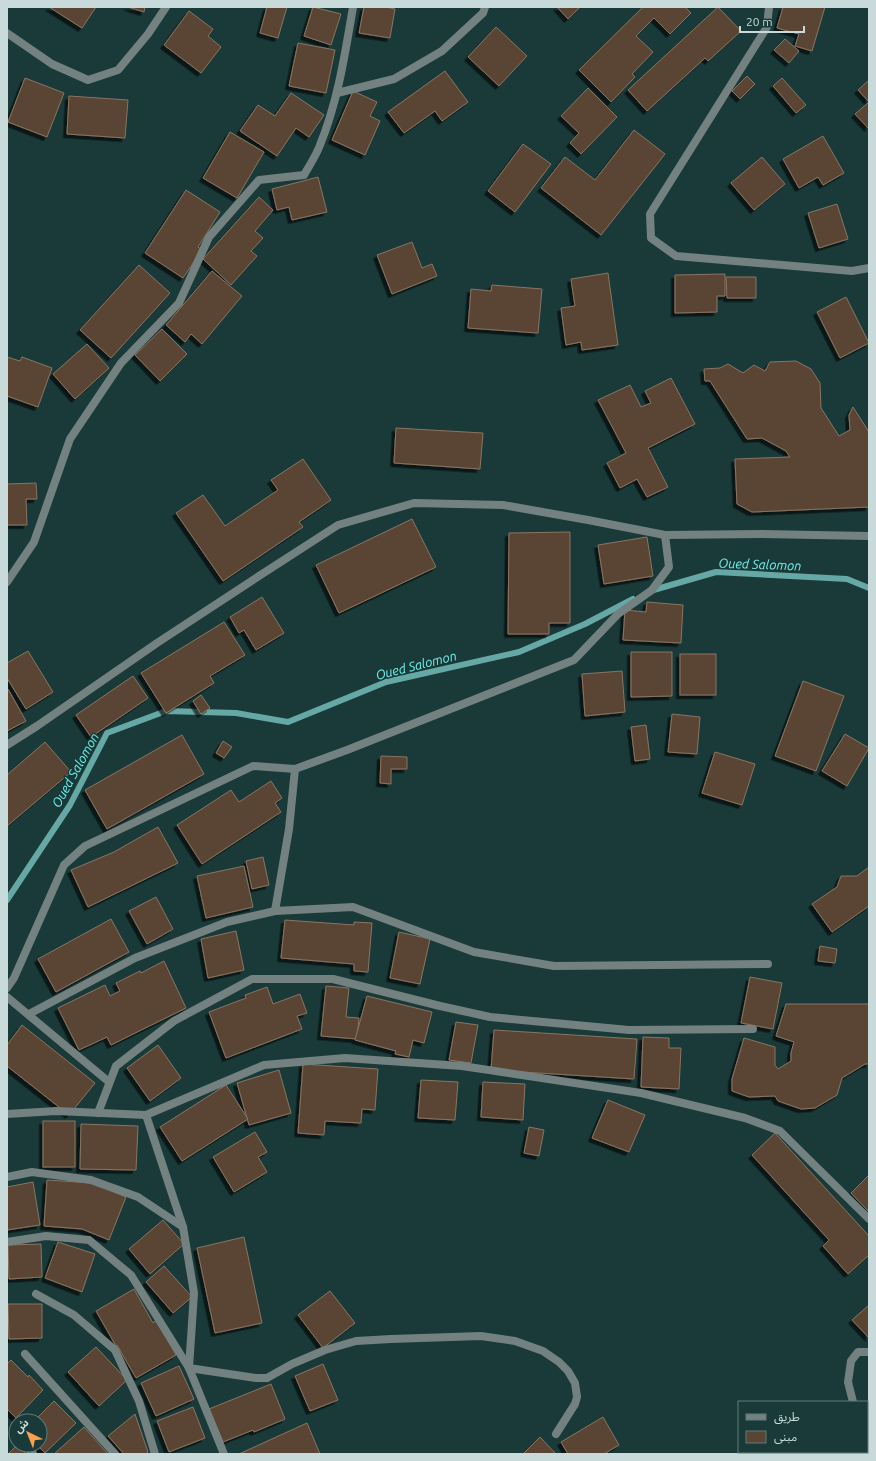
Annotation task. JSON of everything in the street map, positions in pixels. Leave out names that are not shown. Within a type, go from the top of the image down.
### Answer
[{"type":"street","points":[[7,33],[52,64],[88,80],[118,70],[148,34],[166,7]]},
{"type":"street","points":[[7,582],[34,542],[70,439],[121,363],[179,303],[209,237],[259,180],[304,175],[320,146],[337,93],[353,7]]},
{"type":"street","points":[[337,93],[394,79],[442,51],[483,13],[485,7]]},
{"type":"street","points":[[770,7],[767,27],[650,214],[651,238],[676,256],[852,271],[869,268]]},
{"type":"street","points":[[7,745],[44,722],[249,582],[338,525],[414,502],[503,506],[665,535],[762,534],[869,536]]},
{"type":"street","points":[[7,988],[14,978],[64,865],[85,846],[253,766],[294,769],[347,750],[574,660],[618,614],[652,590],[669,567],[665,535]]},
{"type":"street","points":[[275,911],[289,829],[294,769]]},
{"type":"street","points":[[29,1014],[135,958],[227,922],[275,911],[353,907],[474,952],[554,966],[768,964]]},
{"type":"street","points":[[98,1112],[116,1066],[174,1021],[252,979],[333,979],[440,1006],[498,1017],[630,1030],[753,1029]]},
{"type":"street","points":[[7,997],[109,1082]]},
{"type":"street","points":[[7,1114],[56,1110],[146,1115],[264,1065],[345,1058],[462,1066],[641,1093],[746,1118],[780,1131],[869,1219]]},
{"type":"street","points":[[146,1115],[183,1227],[194,1293],[189,1368]]},
{"type":"street","points":[[7,1177],[32,1172],[92,1180],[138,1197],[183,1227]]},
{"type":"street","points":[[7,1242],[46,1236],[89,1240],[131,1275],[189,1368],[224,1454]]},
{"type":"street","points":[[36,1294],[74,1315],[115,1350],[139,1401],[155,1454]]},
{"type":"street","points":[[189,1368],[256,1378],[268,1378],[292,1364],[325,1350],[356,1341],[481,1336],[515,1341],[543,1351],[559,1362],[568,1371],[575,1383],[575,1404],[556,1434]]},
{"type":"street","points":[[853,1401],[848,1382],[851,1361],[858,1352],[869,1352]]},
{"type":"street","points":[[25,1354],[115,1454]]},
{"type":"building","points":[[49,7],[96,7],[82,28]]},
{"type":"building","points":[[128,7],[145,7],[144,12]]},
{"type":"building","points":[[267,7],[287,7],[278,38],[260,33]]},
{"type":"building","points":[[313,7],[341,14],[331,45],[304,36]]},
{"type":"building","points":[[364,7],[386,7],[395,9],[390,38],[359,33]]},
{"type":"building","points":[[557,7],[580,7],[568,19]]},
{"type":"building","points":[[643,7],[685,7],[691,13],[670,34],[654,18],[636,36],[653,52],[632,74],[635,77],[611,102],[579,70]]},
{"type":"building","points":[[718,7],[741,31],[708,61],[705,58],[647,111],[628,90]]},
{"type":"building","points":[[783,7],[825,7],[812,51],[795,46],[799,34],[777,28]]},
{"type":"building","points":[[189,11],[213,29],[208,36],[221,47],[201,73],[164,45]]},
{"type":"building","points":[[496,27],[527,56],[499,86],[468,57]]},
{"type":"building","points":[[785,39],[799,51],[789,63],[774,50]]},
{"type":"building","points":[[298,43],[335,50],[326,93],[289,86]]},
{"type":"building","points":[[445,71],[468,102],[442,121],[435,111],[404,133],[388,112]]},
{"type":"building","points":[[747,76],[755,84],[740,99],[732,91]]},
{"type":"building","points":[[25,78],[64,93],[47,137],[8,122]]},
{"type":"building","points":[[782,78],[806,105],[796,113],[773,86]]},
{"type":"building","points":[[869,80],[869,102],[858,90]]},
{"type":"building","points":[[588,88],[617,117],[581,154],[570,143],[579,133],[561,116]]},
{"type":"building","points":[[353,91],[377,102],[370,116],[380,121],[365,155],[332,140]]},
{"type":"building","points":[[291,93],[324,115],[309,137],[296,128],[277,156],[240,131],[258,105],[275,116]]},
{"type":"building","points":[[69,96],[128,100],[125,138],[67,134]]},
{"type":"building","points":[[869,102],[869,127],[868,128],[855,114]]},
{"type":"building","points":[[634,130],[665,154],[601,235],[541,188],[565,157],[595,180]]},
{"type":"building","points":[[230,132],[264,152],[237,198],[203,178]]},
{"type":"building","points":[[823,136],[844,173],[823,185],[818,177],[799,188],[783,159]]},
{"type":"building","points":[[523,144],[551,164],[515,212],[488,191]]},
{"type":"building","points":[[762,157],[785,184],[754,210],[731,183]]},
{"type":"building","points":[[318,177],[327,212],[292,220],[289,207],[277,210],[272,189]]},
{"type":"building","points":[[186,190],[220,212],[198,247],[202,250],[183,278],[145,253]]},
{"type":"building","points":[[259,197],[273,210],[255,231],[263,238],[251,251],[257,256],[231,285],[203,259]]},
{"type":"building","points":[[837,204],[848,239],[819,248],[808,213]]},
{"type":"building","points":[[412,242],[422,268],[432,264],[437,276],[392,294],[377,255]]},
{"type":"building","points":[[139,265],[170,293],[111,358],[80,330]]},
{"type":"building","points":[[212,271],[242,296],[202,344],[191,334],[185,342],[166,325]]},
{"type":"building","points":[[608,273],[618,345],[582,350],[581,342],[566,345],[561,308],[575,306],[571,279]]},
{"type":"building","points":[[725,274],[725,296],[717,296],[717,312],[675,313],[675,275]]},
{"type":"building","points":[[726,277],[756,277],[756,298],[727,298]]},
{"type":"building","points":[[492,285],[542,289],[538,333],[468,328],[471,289],[491,291]]},
{"type":"building","points":[[846,297],[869,343],[840,358],[817,312]]},
{"type":"building","points":[[162,329],[187,354],[160,381],[135,355]]},
{"type":"building","points":[[87,344],[109,368],[75,399],[53,374]]},
{"type":"building","points":[[7,357],[20,361],[22,357],[52,368],[38,407],[7,396]]},
{"type":"building","points":[[796,361],[811,369],[820,383],[821,408],[839,436],[850,430],[849,415],[853,407],[869,432],[869,507],[752,512],[737,504],[735,459],[790,457],[786,451],[762,438],[747,439],[710,381],[705,381],[704,369],[720,368],[728,364],[743,373],[754,365],[765,371],[770,362]]},
{"type":"building","points":[[671,378],[695,424],[648,448],[668,487],[647,497],[637,479],[620,488],[607,463],[626,453],[598,400],[630,385],[641,407],[651,403],[645,391]]},
{"type":"building","points":[[396,428],[483,433],[480,469],[394,463]]},
{"type":"building","points":[[303,459],[331,500],[299,522],[303,527],[223,581],[176,513],[203,495],[225,526],[278,490],[271,480]]},
{"type":"building","points":[[36,483],[37,499],[26,499],[27,525],[7,525],[7,484]]},
{"type":"building","points":[[412,519],[436,567],[339,613],[316,565]]},
{"type":"building","points":[[570,532],[570,623],[549,623],[549,634],[508,634],[509,533]]},
{"type":"building","points":[[647,537],[653,576],[604,584],[598,545]]},
{"type":"building","points":[[262,597],[284,633],[256,650],[244,630],[239,633],[230,617]]},
{"type":"building","points":[[647,602],[683,605],[681,643],[623,640],[625,610],[646,612]]},
{"type":"building","points":[[224,622],[245,655],[210,676],[214,683],[166,713],[141,673]]},
{"type":"building","points":[[28,651],[53,692],[26,709],[7,678],[7,663]]},
{"type":"building","points":[[631,652],[672,652],[672,696],[631,697]]},
{"type":"building","points":[[680,654],[716,654],[716,695],[680,695]]},
{"type":"building","points":[[622,671],[625,712],[585,716],[582,674]]},
{"type":"building","points":[[133,676],[148,698],[91,737],[76,715]]},
{"type":"building","points":[[803,681],[844,696],[816,771],[775,756]]},
{"type":"building","points":[[7,689],[26,721],[7,731]]},
{"type":"building","points":[[201,695],[210,708],[201,714],[193,701]]},
{"type":"building","points":[[672,714],[700,717],[697,754],[668,752]]},
{"type":"building","points":[[646,725],[650,759],[635,761],[631,727]]},
{"type":"building","points":[[845,734],[869,748],[847,786],[822,771]]},
{"type":"building","points":[[182,735],[204,774],[107,829],[85,790]]},
{"type":"building","points":[[223,741],[232,747],[224,758],[216,753]]},
{"type":"building","points":[[45,742],[71,772],[7,826],[7,775]]},
{"type":"building","points":[[715,752],[755,764],[742,805],[702,793]]},
{"type":"building","points":[[381,756],[407,757],[407,769],[391,769],[391,784],[380,783]]},
{"type":"building","points":[[271,781],[282,798],[275,803],[281,812],[202,864],[177,825],[231,790],[239,802]]},
{"type":"building","points":[[158,827],[178,863],[88,907],[71,870],[114,852]]},
{"type":"building","points":[[263,857],[269,885],[252,889],[246,861]]},
{"type":"building","points":[[244,866],[253,907],[206,918],[197,876]]},
{"type":"building","points":[[869,867],[869,906],[832,932],[812,904],[837,887],[841,876],[857,876]]},
{"type":"building","points":[[156,897],[173,929],[147,944],[129,911]]},
{"type":"building","points":[[111,919],[129,952],[56,992],[38,959]]},
{"type":"building","points":[[285,920],[354,925],[354,922],[372,923],[368,972],[354,971],[354,964],[281,958]]},
{"type":"building","points":[[236,931],[244,970],[208,978],[201,939]]},
{"type":"building","points":[[399,932],[430,939],[420,984],[390,978]]},
{"type":"building","points":[[820,946],[837,949],[835,963],[818,961]]},
{"type":"building","points":[[164,961],[186,1008],[111,1045],[107,1037],[79,1050],[58,1008],[105,985],[110,996],[120,991],[116,983],[140,971],[141,973]]},
{"type":"building","points":[[750,977],[782,983],[773,1029],[741,1023]]},
{"type":"building","points":[[326,986],[349,988],[346,1017],[359,1018],[357,1039],[321,1036]]},
{"type":"building","points":[[267,987],[273,1004],[300,994],[307,1013],[297,1016],[302,1029],[226,1058],[209,1012],[246,998],[245,995]]},
{"type":"building","points":[[367,996],[432,1012],[424,1043],[413,1040],[409,1057],[395,1054],[396,1051],[355,1040]]},
{"type":"building","points":[[786,1004],[869,1004],[869,1064],[865,1064],[842,1078],[837,1095],[815,1108],[801,1109],[778,1101],[775,1096],[749,1097],[732,1091],[732,1079],[744,1038],[775,1047],[775,1065],[778,1069],[791,1061],[791,1053],[794,1042],[776,1036]]},
{"type":"building","points":[[456,1022],[478,1025],[471,1063],[449,1060]]},
{"type":"building","points":[[22,1025],[95,1083],[69,1115],[7,1066],[7,1045]]},
{"type":"building","points":[[494,1030],[637,1039],[634,1079],[491,1070]]},
{"type":"building","points":[[643,1037],[669,1038],[669,1048],[681,1048],[679,1089],[641,1087]]},
{"type":"building","points":[[158,1045],[181,1078],[150,1101],[127,1068]]},
{"type":"building","points":[[303,1064],[378,1069],[375,1110],[362,1109],[361,1123],[325,1121],[324,1135],[298,1133]]},
{"type":"building","points":[[279,1070],[291,1113],[249,1125],[237,1083]]},
{"type":"building","points":[[421,1080],[458,1082],[455,1120],[418,1118]]},
{"type":"building","points":[[483,1082],[525,1084],[523,1120],[481,1117]]},
{"type":"building","points":[[226,1085],[248,1119],[182,1161],[160,1127]]},
{"type":"building","points":[[608,1100],[645,1115],[629,1152],[592,1138]]},
{"type":"building","points":[[43,1121],[75,1121],[75,1167],[43,1167]]},
{"type":"building","points":[[81,1124],[138,1126],[136,1170],[80,1169]]},
{"type":"building","points":[[529,1127],[544,1130],[539,1156],[524,1153]]},
{"type":"building","points":[[255,1132],[267,1152],[258,1157],[267,1172],[234,1192],[213,1157]]},
{"type":"building","points":[[775,1133],[869,1236],[869,1255],[848,1274],[823,1246],[829,1240],[752,1155]]},
{"type":"building","points":[[869,1175],[869,1212],[851,1193]]},
{"type":"building","points":[[47,1180],[92,1183],[126,1197],[109,1240],[82,1229],[44,1226]]},
{"type":"building","points":[[33,1182],[40,1225],[7,1230],[7,1187]]},
{"type":"building","points":[[163,1220],[184,1244],[150,1274],[129,1249]]},
{"type":"building","points":[[244,1237],[262,1323],[215,1333],[197,1248]]},
{"type":"building","points":[[58,1242],[95,1254],[82,1292],[45,1278]]},
{"type":"building","points":[[41,1244],[42,1277],[9,1279],[8,1245]]},
{"type":"building","points":[[164,1266],[192,1297],[173,1313],[146,1282]]},
{"type":"building","points":[[134,1289],[153,1323],[156,1320],[176,1355],[136,1378],[96,1311]]},
{"type":"building","points":[[330,1291],[355,1323],[323,1348],[298,1315]]},
{"type":"building","points":[[8,1304],[42,1304],[42,1338],[9,1339]]},
{"type":"building","points":[[869,1305],[869,1338],[852,1320]]},
{"type":"building","points":[[96,1347],[127,1380],[99,1406],[68,1372]]},
{"type":"building","points":[[11,1360],[28,1377],[29,1375],[43,1390],[21,1413],[11,1413],[7,1409],[7,1364]]},
{"type":"building","points":[[323,1364],[338,1400],[310,1411],[295,1376]]},
{"type":"building","points":[[179,1366],[194,1399],[156,1416],[141,1383]]},
{"type":"building","points":[[271,1384],[285,1419],[254,1432],[253,1430],[223,1442],[209,1409]]},
{"type":"building","points":[[54,1401],[76,1423],[48,1450],[48,1413],[42,1413]]},
{"type":"building","points":[[193,1407],[205,1438],[169,1452],[157,1421]]},
{"type":"building","points":[[135,1414],[148,1452],[146,1454],[124,1454],[108,1436]]},
{"type":"building","points":[[603,1417],[619,1445],[604,1454],[568,1454],[561,1442]]},
{"type":"building","points":[[307,1423],[320,1454],[239,1454]]},
{"type":"building","points":[[84,1427],[108,1454],[54,1454]]},
{"type":"building","points":[[540,1437],[556,1454],[523,1454]]},
{"type":"building","points":[[25,1453],[26,1454],[8,1454]]},
{"type":"waterway","name":"Oued Salomon","points":[[650,591],[716,572],[847,579],[869,588]]},
{"type":"waterway","name":"Oued Salomon","points":[[7,900],[70,805],[107,733],[166,711],[236,713],[288,722],[386,682],[519,652],[585,624],[633,599]]}]
